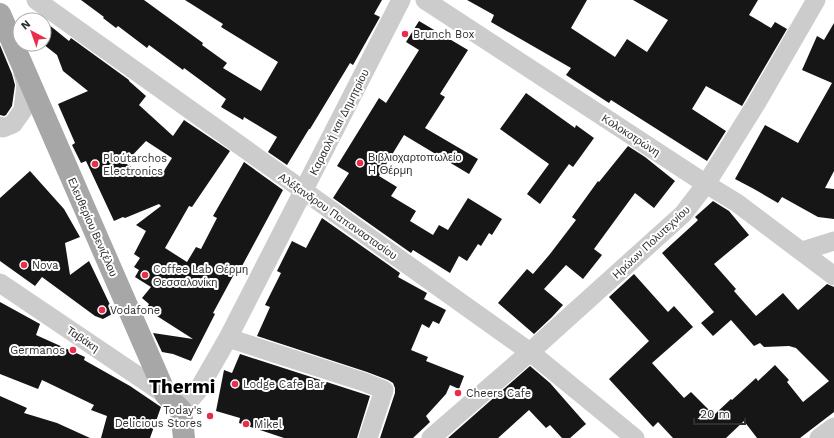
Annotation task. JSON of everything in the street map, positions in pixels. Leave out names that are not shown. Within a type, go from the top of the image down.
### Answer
[{"type":"main road","name":"Ελευθερίου Βενιζέλου","points":[[0,14],[12,42]]},
{"type":"main road","name":"Ελευθερίου Βενιζέλου","points":[[16,52],[173,402],[184,438]]},
{"type":"street","name":"Αλέξανδρου Παπαναστασίου","points":[[36,0],[530,352],[635,438]]},
{"type":"street","name":"Καραολή και Δημητρίου","points":[[173,402],[197,392],[228,338],[401,0]]},
{"type":"street","name":"Κολοκοτρώνη","points":[[424,0],[737,203],[834,276]]},
{"type":"street","name":"Ηρώων Πολυτεχνίου","points":[[431,438],[530,352],[684,214],[706,184],[756,104],[816,0]]},
{"type":"street","points":[[0,126],[3,128],[13,124],[23,110],[26,84],[15,52]]},
{"type":"street","points":[[802,252],[834,241]]},
{"type":"street","name":"Ταβάκη","points":[[0,283],[173,402]]},
{"type":"street","points":[[228,338],[364,382],[384,390],[368,438]]},
{"type":"street","points":[[819,438],[834,427]]},
{"type":"building","points":[[81,0],[144,0],[203,43],[202,45],[227,63],[223,68],[261,91],[278,62],[221,27],[223,24],[185,0],[382,0],[374,14],[380,17],[353,65],[350,63],[287,165],[268,152],[277,137],[244,117],[243,120],[221,107],[226,99],[184,68],[183,70],[149,45],[147,48],[118,26],[116,28]]},
{"type":"building","points":[[467,0],[587,0],[571,28],[615,57],[627,39],[647,52],[668,20],[633,0],[758,0],[749,15],[771,28],[775,22],[787,29],[742,106],[706,86],[692,109],[726,131],[707,161],[611,100],[609,103],[566,75],[571,68],[491,22],[494,15]]},
{"type":"building","points":[[419,21],[468,50],[440,94],[445,97],[425,128],[478,159],[469,174],[404,135],[379,176],[397,187],[391,196],[416,211],[410,221],[433,235],[439,225],[448,230],[468,198],[502,219],[492,235],[489,233],[481,246],[478,244],[467,261],[459,256],[450,273],[413,250],[411,253],[333,198],[349,173],[337,166],[379,98],[386,103],[419,50],[406,42]]},
{"type":"building","points":[[834,23],[834,171],[825,188],[834,189],[834,219],[818,217],[782,197],[778,203],[735,179],[765,125],[798,143],[832,83],[802,70],[817,36],[824,40]]},
{"type":"building","points":[[52,27],[69,41],[71,38],[129,80],[146,96],[139,105],[173,136],[184,120],[230,151],[192,207],[189,206],[165,248],[187,262],[196,247],[201,249],[217,218],[213,216],[244,162],[283,190],[242,266],[239,265],[213,313],[215,314],[191,361],[173,354],[162,352],[153,333],[193,339],[146,309],[149,304],[142,298],[151,287],[135,277],[139,270],[134,267],[140,258],[134,254],[146,231],[136,225],[161,206],[159,204],[114,221],[86,161],[81,163],[72,145],[75,143],[58,104],[88,91],[63,71],[57,55],[52,51]],"holes":[[[146,141],[172,158],[162,174],[147,177],[125,163]]]},
{"type":"building","points":[[0,45],[15,85],[12,106],[4,116],[0,115]]},
{"type":"building","points":[[526,93],[575,128],[576,125],[594,138],[573,167],[569,164],[540,204],[527,194],[549,164],[500,129]]},
{"type":"building","points":[[628,146],[645,157],[675,181],[654,208],[635,193],[594,249],[602,255],[583,279],[566,265],[544,289],[563,305],[534,334],[498,303],[527,269],[533,274],[550,254],[576,220],[572,217],[598,181],[599,182]]},
{"type":"building","points":[[30,171],[64,209],[80,237],[65,243],[70,275],[89,261],[114,313],[103,319],[95,316],[42,277],[35,286],[0,261],[0,198]]},
{"type":"building","points":[[713,201],[729,211],[749,235],[714,264],[736,289],[734,291],[756,316],[783,293],[798,310],[827,284],[834,287],[834,412],[800,438],[757,438],[744,421],[726,438],[673,438],[658,422],[653,427],[609,379],[649,341],[609,297],[634,274],[668,312],[674,306],[693,327],[652,363],[684,398],[691,392],[714,415],[756,378],[758,381],[775,365],[789,380],[787,382],[803,402],[829,381],[796,348],[789,346],[764,347],[760,343],[754,346],[731,320],[713,336],[701,323],[714,312],[662,253],[698,220],[695,217]]},
{"type":"building","points":[[322,218],[400,273],[398,277],[427,293],[424,299],[446,310],[439,324],[433,321],[429,328],[422,324],[411,350],[428,357],[426,361],[464,376],[459,389],[450,385],[446,394],[426,416],[430,422],[413,438],[380,438],[395,393],[393,383],[367,372],[257,336],[270,307],[265,305],[281,273],[277,271],[292,241],[306,248]]},
{"type":"building","points":[[0,302],[40,324],[36,335],[85,357],[84,360],[130,386],[161,407],[150,438],[101,438],[107,416],[91,410],[94,405],[42,380],[38,389],[0,374]]},
{"type":"building","points":[[240,354],[370,396],[357,438],[284,438],[239,423],[240,418],[216,411],[224,370],[232,373]]},
{"type":"building","points":[[530,366],[550,383],[586,424],[570,438],[562,438],[550,425],[546,428],[529,410],[498,438],[448,438]]},
{"type":"building","points":[[0,396],[27,408],[24,413],[57,423],[90,438],[0,438]]},
{"type":"place","name":"Brunch Box","points":[[405,34]]},
{"type":"place","name":"Βιβλιοχαρτοπωλείο Η Θέρμη","points":[[360,163]]},
{"type":"place","name":"Ploútarchos Electronics","points":[[95,164]]},
{"type":"place","name":"Nova","points":[[24,265]]},
{"type":"place","name":"Coffee Lab Θέρμη Θεσσαλονίκη","points":[[145,275]]},
{"type":"place","name":"Vodafone","points":[[102,310]]},
{"type":"place","name":"Germanos","points":[[73,350]]},
{"type":"place","name":"Lodge Cafe Bar","points":[[235,384]]},
{"type":"place","name":"Cheers Cafe","points":[[458,393]]},
{"type":"place","name":"Today's Delicious Stores","points":[[210,416]]},
{"type":"place","name":"Mikel","points":[[246,424]]},
{"type":"district","name":"Thermi","points":[[182,386]]}]
